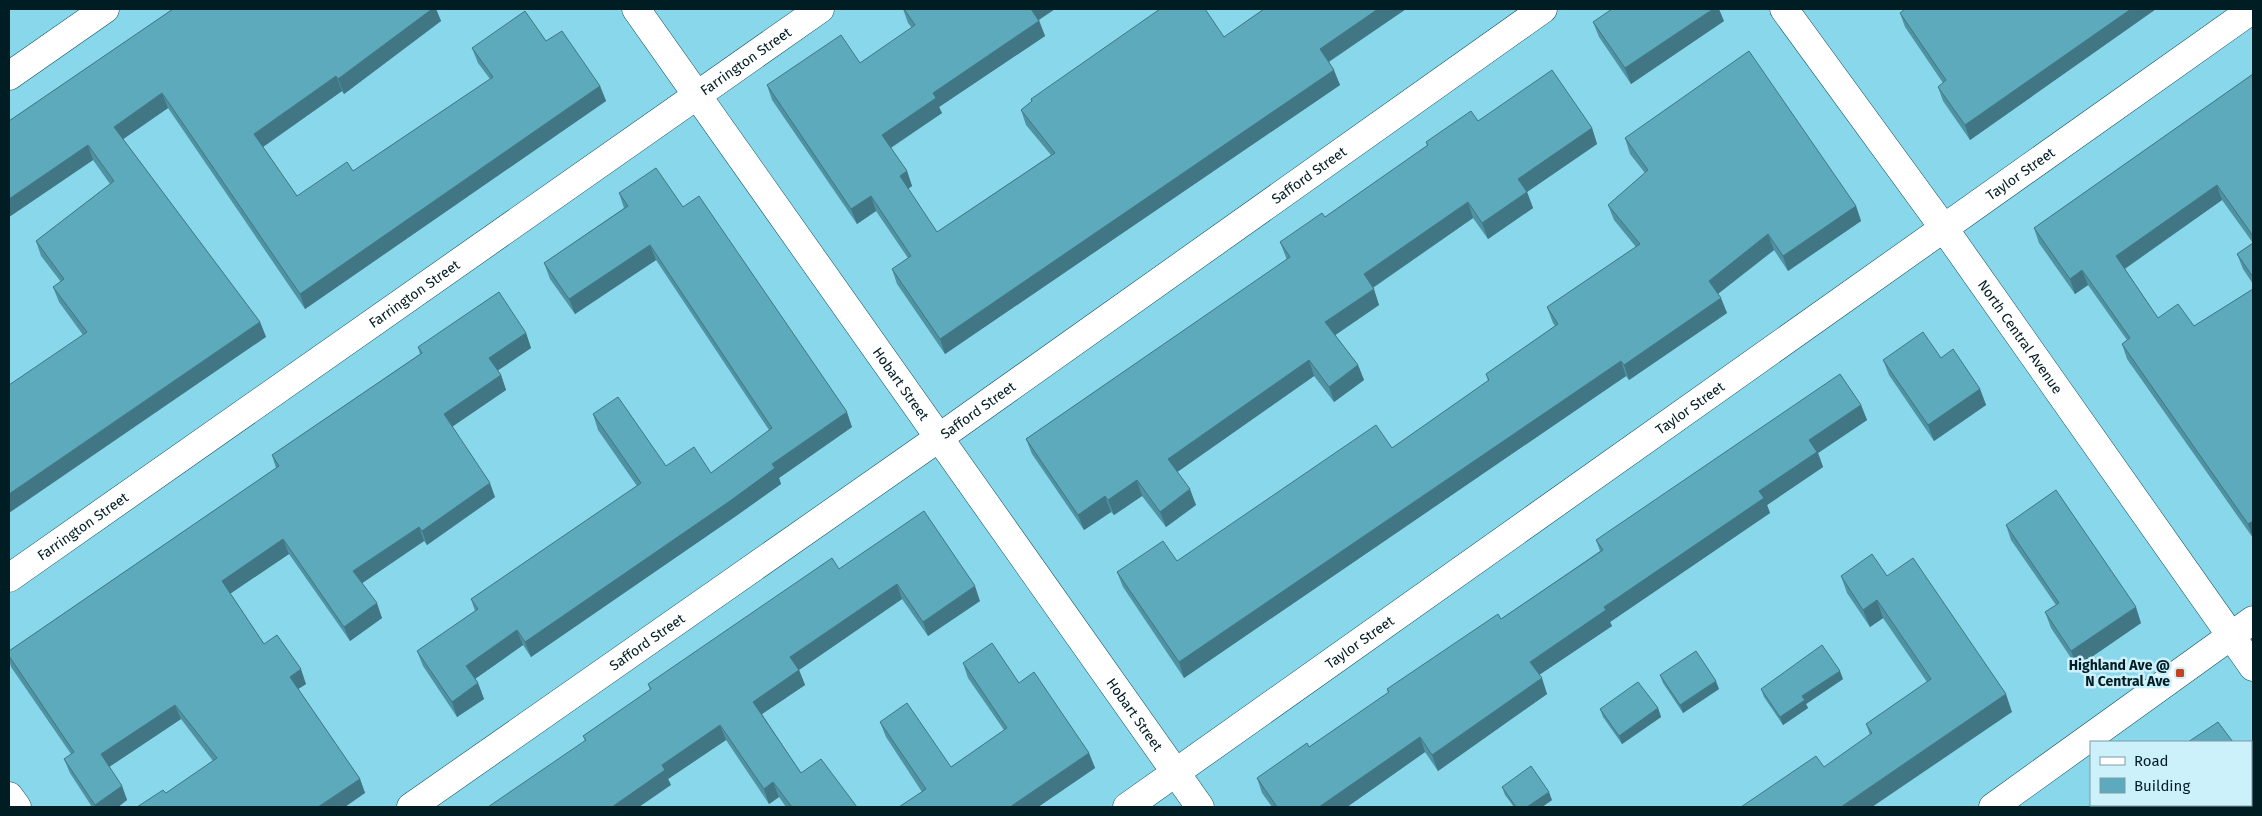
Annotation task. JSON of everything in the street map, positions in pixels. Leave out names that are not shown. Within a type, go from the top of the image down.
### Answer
[{"type":"street","points":[[9,76],[105,9]]},
{"type":"street","name":"Hobart Street","points":[[636,9],[1200,807]]},
{"type":"street","name":"Farrington Street","points":[[9,578],[820,9]]},
{"type":"street","name":"Safford Street","points":[[411,807],[940,437],[1542,9]]},
{"type":"street","name":"North Central Avenue","points":[[1784,9],[1943,227],[2253,667]]},
{"type":"street","name":"Taylor Street","points":[[1127,807],[2253,9]]},
{"type":"street","points":[[1993,807],[2253,620]]},
{"type":"street","points":[[9,796],[17,807]]},
{"type":"building","points":[[173,9],[432,9],[338,79],[336,76],[254,134],[297,196],[347,162],[353,171],[493,77],[472,48],[525,11],[546,41],[562,31],[600,86],[300,294],[162,93],[114,127],[260,322],[9,494],[9,385],[87,332],[53,287],[64,279],[36,241],[114,181],[88,145],[9,199],[9,121]]},
{"type":"building","points":[[904,9],[1031,9],[1039,21],[933,93],[936,98],[882,135],[907,171],[900,176],[937,232],[1055,153],[1021,110],[1032,101],[1031,99],[1160,9],[1205,9],[1224,37],[1264,9],[1378,9],[1320,49],[1334,70],[940,339],[892,269],[911,256],[871,196],[851,209],[767,85],[841,35],[860,63],[915,25]]},
{"type":"building","points":[[1612,9],[1713,9],[1625,68],[1593,22]]},
{"type":"building","points":[[1905,9],[2131,9],[1965,125],[1938,87],[1946,80],[1900,13]]},
{"type":"building","points":[[1749,51],[1856,206],[1783,256],[1768,234],[1709,281],[1721,298],[1624,365],[1621,361],[1179,662],[1117,572],[1163,541],[1177,561],[1376,425],[1392,448],[1489,380],[1486,374],[1558,324],[1547,307],[1640,244],[1608,205],[1648,170],[1625,138]]},
{"type":"building","points":[[1552,70],[1592,128],[1518,179],[1527,192],[1482,223],[1468,202],[1364,274],[1374,289],[1325,322],[1358,365],[1329,387],[1309,360],[1168,459],[1190,489],[1160,512],[1137,480],[1108,500],[1105,496],[1078,515],[1026,439],[1290,257],[1280,242],[1322,213],[1325,217],[1428,145],[1426,142],[1471,111],[1478,121]]},
{"type":"building","points":[[2253,74],[2253,236],[2217,185],[2116,256],[2158,318],[2178,304],[2194,326],[2253,289],[2253,521],[2248,524],[2122,344],[2130,338],[2082,270],[2070,279],[2034,228]]},
{"type":"building","points":[[656,168],[683,207],[699,196],[847,412],[772,464],[775,468],[730,501],[525,642],[517,630],[466,666],[478,683],[452,702],[417,651],[478,609],[471,599],[641,483],[593,414],[618,397],[666,466],[694,447],[711,473],[772,428],[650,245],[569,299],[544,263],[628,206],[619,193]]},
{"type":"building","points":[[2253,243],[2253,277],[2237,254]]},
{"type":"building","points":[[499,292],[526,333],[489,358],[501,375],[444,414],[490,483],[422,531],[419,527],[353,571],[377,603],[344,627],[283,539],[222,581],[264,644],[277,635],[301,669],[290,677],[360,779],[318,807],[137,807],[163,790],[166,793],[217,758],[175,705],[101,754],[122,786],[95,805],[64,759],[74,752],[9,656],[9,651],[279,466],[272,455],[422,353],[418,347]]},
{"type":"building","points":[[1923,332],[1941,358],[1953,349],[1980,389],[1928,425],[1883,360]]},
{"type":"building","points":[[1840,374],[1861,405],[1809,440],[1817,452],[1759,491],[1764,498],[1604,607],[1606,610],[1530,662],[1542,678],[1432,755],[1420,737],[1319,807],[1277,807],[1257,778],[1307,743],[1309,747],[1389,692],[1387,689],[1498,614],[1501,619],[1603,550],[1596,540]]},
{"type":"building","points":[[2056,490],[2136,607],[2071,651],[2045,612],[2059,603],[2006,525]]},
{"type":"building","points":[[924,511],[975,586],[923,622],[897,584],[790,657],[799,670],[753,702],[801,773],[821,759],[857,807],[792,807],[773,782],[764,789],[720,725],[662,765],[665,770],[612,807],[488,807],[586,740],[583,736],[651,689],[648,684],[832,558],[839,569]]},
{"type":"building","points":[[1872,554],[1887,576],[1913,558],[2006,694],[1841,807],[1741,807],[1816,756],[1824,767],[1872,733],[1866,724],[1931,679],[1877,600],[1863,610],[1841,576]]},
{"type":"building","points":[[992,643],[1019,683],[1034,672],[1089,753],[1010,807],[899,807],[926,789],[880,722],[907,703],[951,767],[1007,728],[963,663]]},
{"type":"building","points":[[1822,645],[1840,671],[1802,696],[1805,700],[1780,717],[1761,689]]},
{"type":"building","points":[[1696,651],[1716,681],[1680,705],[1660,675]]},
{"type":"building","points":[[1638,682],[1658,708],[1619,736],[1600,709]]},
{"type":"building","points":[[2218,722],[2232,741],[2190,741]]},
{"type":"building","points":[[1531,766],[1549,792],[1527,807],[1516,807],[1502,787]]},
{"type":"building","points":[[2252,786],[2253,807],[2218,807],[2252,806]]},
{"type":"building","points":[[2095,806],[2210,806],[2208,807],[2093,807]]},
{"type":"place","name":"Highland Ave @ N Central Ave","points":[[2180,673]]}]
